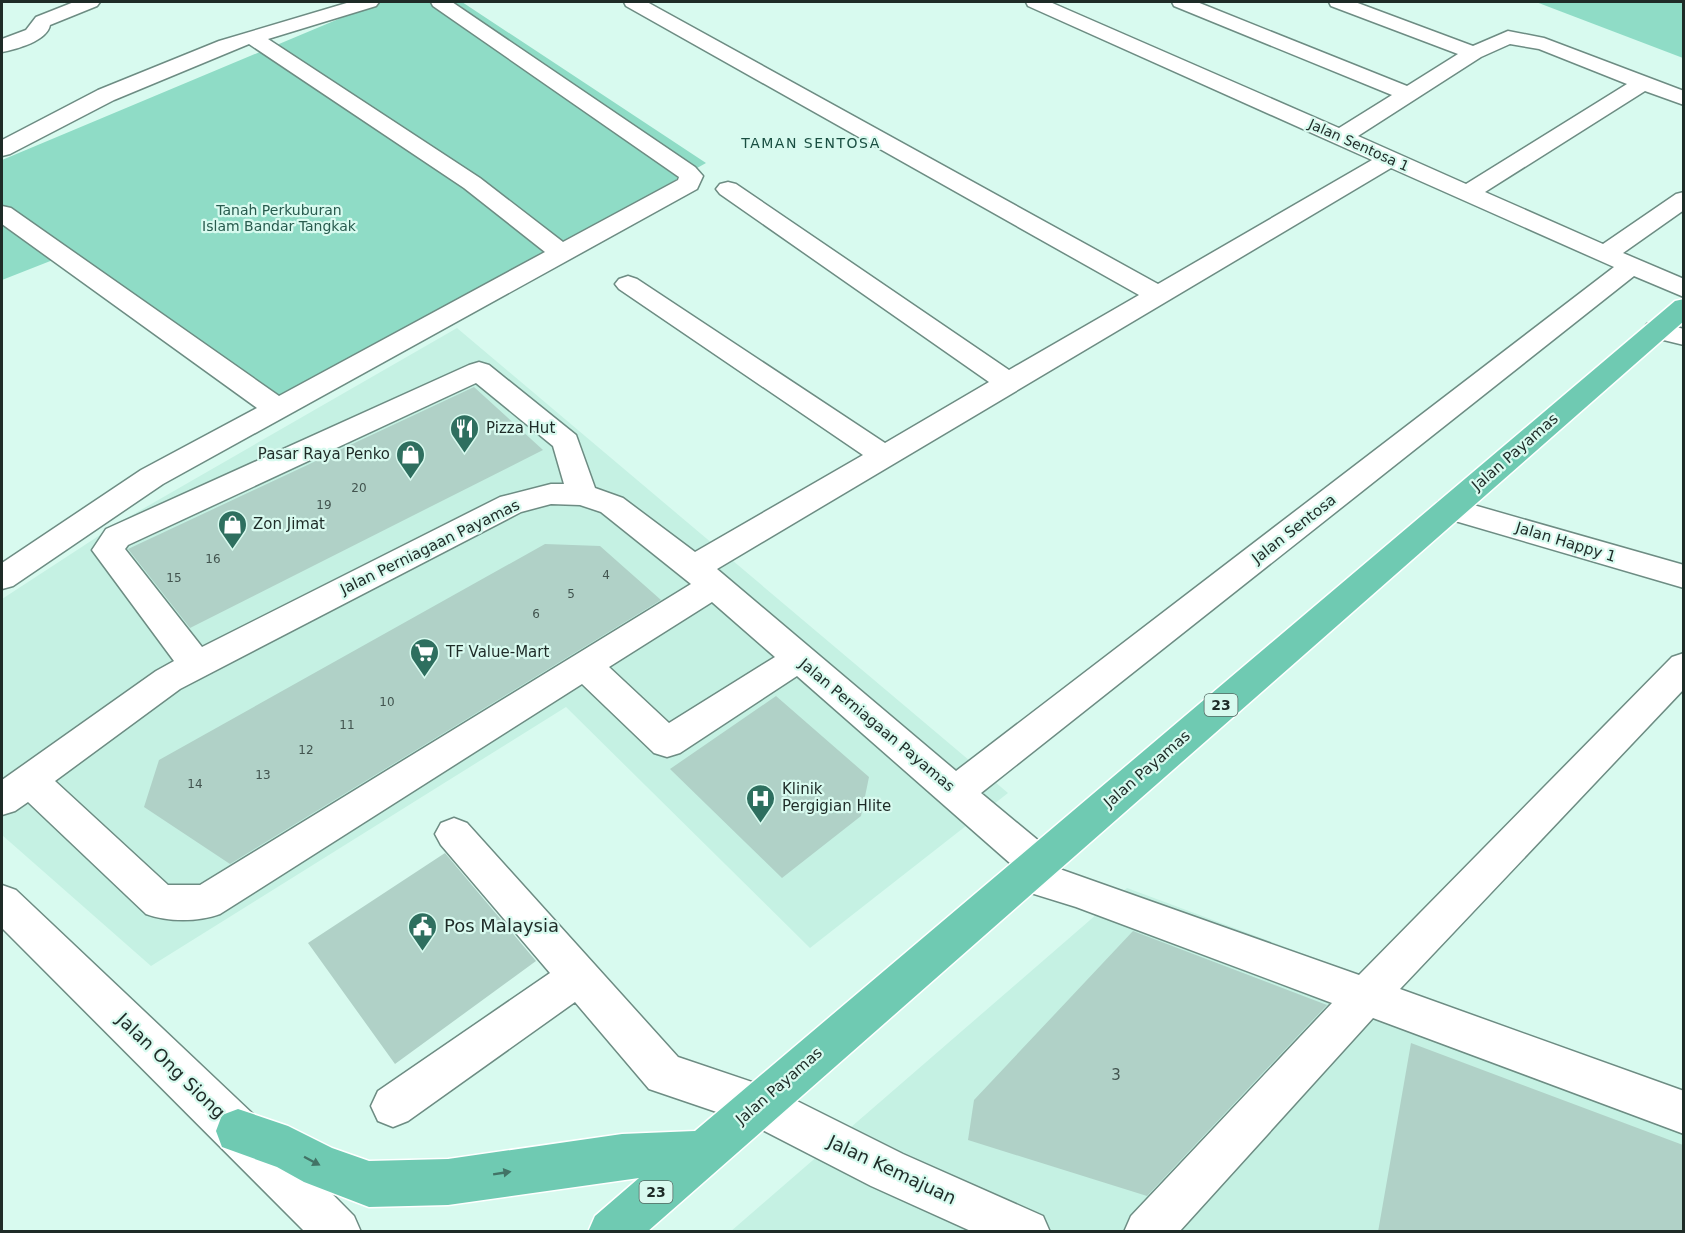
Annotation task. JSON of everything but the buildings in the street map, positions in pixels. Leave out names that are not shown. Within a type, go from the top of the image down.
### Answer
[{"type":"highway","name":"Jalan Payamas","points":[[611,1232],[1449,509],[1670,334],[1683,307]]},
{"type":"highway","points":[[238,1131],[288,1148],[320,1166],[369,1184],[448,1182],[621,1156],[702,1153]]},
{"type":"street","points":[[2,46],[33,34],[39,30],[39,24],[43,21],[90,2]]},
{"type":"street","points":[[2,149],[106,95],[252,37],[369,2]]},
{"type":"street","points":[[2,578],[152,477],[689,184],[691,176],[440,2]]},
{"type":"street","points":[[633,2],[1158,296]]},
{"type":"street","name":"Jalan Sentosa 1","points":[[1035,2],[1683,289]]},
{"type":"street","points":[[1181,2],[1408,94]]},
{"type":"street","points":[[1338,2],[1474,53]]},
{"type":"street","points":[[252,37],[472,183],[563,254]]},
{"type":"street","points":[[1341,137],[1474,53],[1508,37],[1553,47],[1683,99]]},
{"type":"street","points":[[1468,193],[1644,83]]},
{"type":"street","points":[[15,790],[160,902],[206,902],[585,666],[704,577],[884,456],[1390,159]]},
{"type":"street","points":[[728,189],[1009,383]]},
{"type":"street","name":"Jalan Sentosa","points":[[956,792],[1618,260],[1683,199]]},
{"type":"street","points":[[2,213],[278,409]]},
{"type":"street","points":[[628,284],[884,456]]},
{"type":"street","points":[[197,666],[108,550],[117,537],[479,370],[566,442],[582,495]]},
{"type":"street","name":"Jalan Perniagaan Payamas","points":[[15,790],[168,680],[511,504],[551,494],[582,495],[612,505],[704,577],[956,792],[1031,869]]},
{"type":"street","name":"Jalan Happy 1","points":[[1449,509],[1683,577]]},
{"type":"street","points":[[585,666],[667,743],[799,658]]},
{"type":"street","points":[[1147,1232],[1366,996],[1683,666]]},
{"type":"street","name":"Jalan Kemajuan","points":[[454,834],[664,1074],[758,1104],[886,1170],[1027,1232]]},
{"type":"street","points":[[1031,869],[1078,891],[1683,1112]]},
{"type":"street","name":"Jalan Ong Siong","points":[[2,902],[238,1131],[338,1232]]},
{"type":"street","points":[[393,1106],[579,976]]},
{"type":"shaded area","points":[[457,328],[1008,793],[810,948],[566,707],[151,966],[2,835],[2,599],[120,522]]},
{"type":"shaded area","points":[[1127,888],[1683,1095],[1683,1231],[730,1232]]},
{"type":"green space","name":"Tanah Perkuburan Islam Bandar Tangkak","points":[[379,2],[462,2],[706,163],[268,409],[58,258],[2,280],[2,160]]},
{"type":"green space","points":[[1536,2],[1683,2],[1683,58]]},
{"type":"place","name":"Pizza Hut","points":[[465,454]]},
{"type":"place","name":"Pasar Raya Penko","points":[[411,480]]},
{"type":"place","name":"Zon Jimat","points":[[232,550]]},
{"type":"place","name":"TF Value-Mart","points":[[425,678]]},
{"type":"place","name":"Klinik Pergigian Hlite","points":[[761,824]]},
{"type":"place","name":"Pos Malaysia","points":[[423,952]]},
{"type":"district","name":"TAMAN SENTOSA","points":[[811,143]]}]
